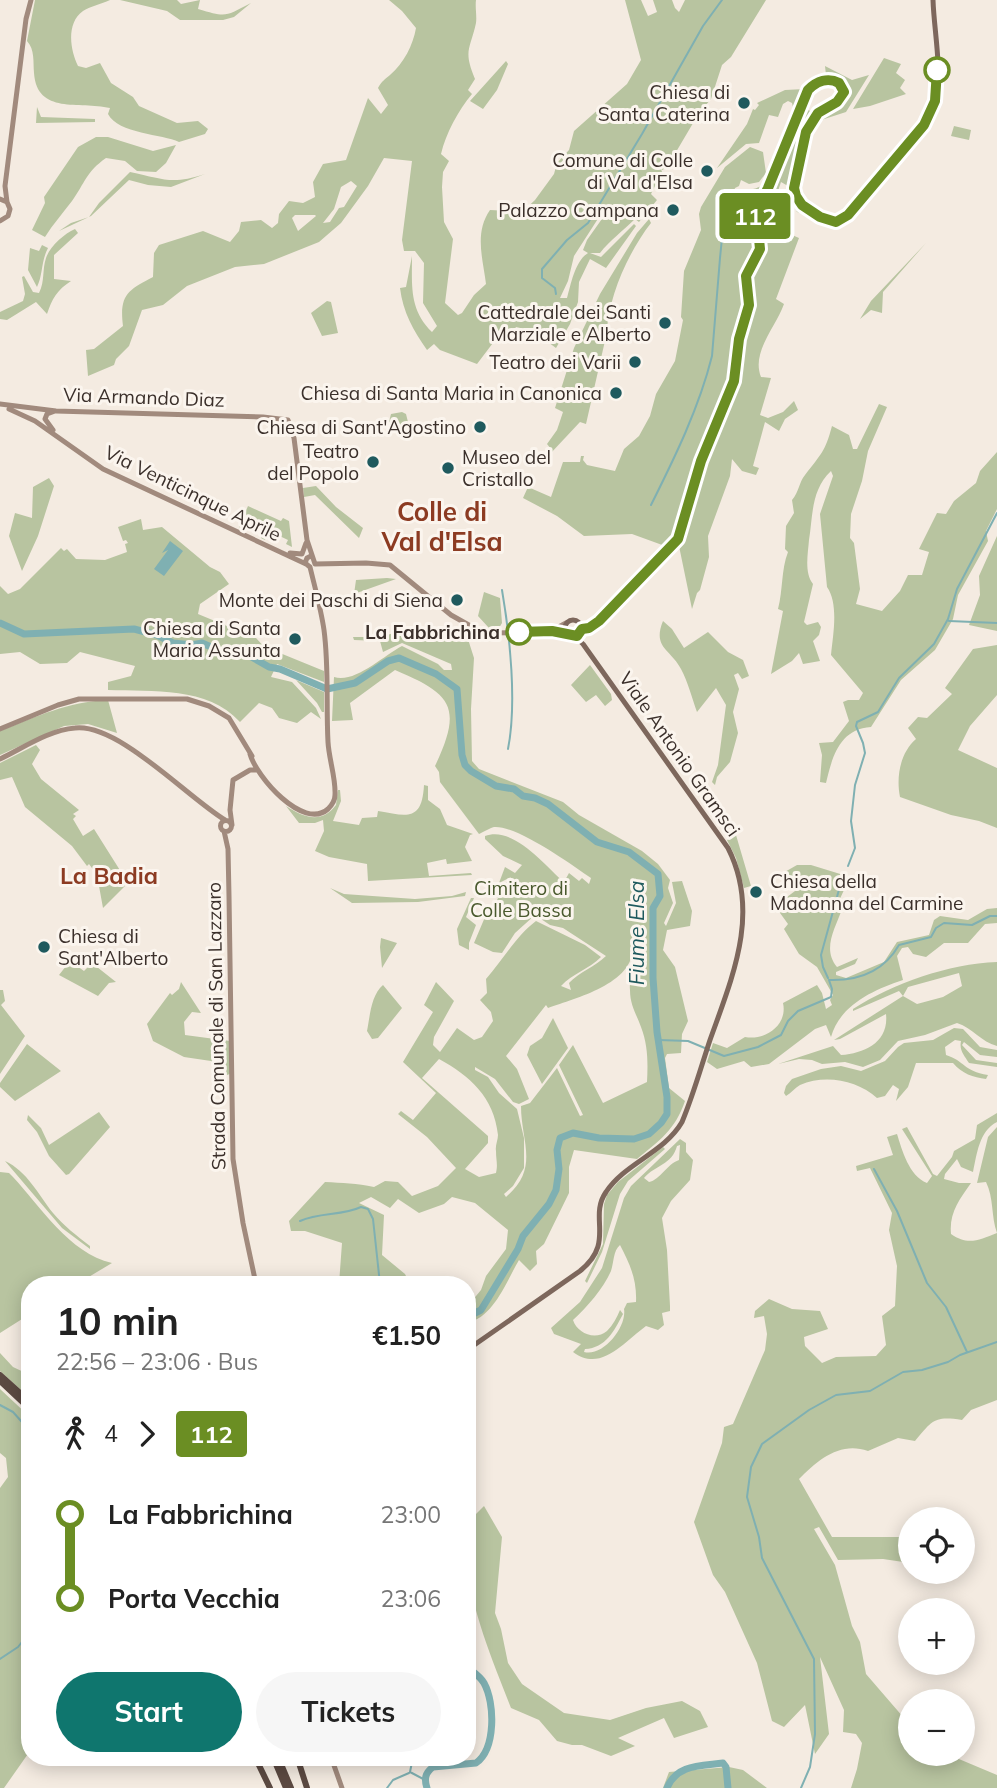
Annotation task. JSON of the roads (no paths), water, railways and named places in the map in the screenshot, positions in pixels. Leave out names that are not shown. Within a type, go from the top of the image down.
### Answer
[{"type":"highway","points":[[0,1375],[21,1394]]},
{"type":"highway","points":[[0,1381],[21,1401]]},
{"type":"highway","points":[[259,1766],[270,1788]]},
{"type":"highway","points":[[277,1766],[286,1788]]},
{"type":"highway","points":[[282,1766],[291,1788]]},
{"type":"highway","points":[[300,1766],[307,1788]]},
{"type":"main road","points":[[1,221],[10,212],[5,186],[31,0]]},
{"type":"main road","points":[[552,631],[576,633],[599,621],[678,539],[701,461],[733,384],[739,339],[749,305],[746,276],[760,249],[753,220],[808,90],[826,80],[839,82],[843,89],[842,97],[818,113],[803,138],[794,188],[798,200],[813,214],[836,222],[848,215],[915,138],[933,106],[937,83],[933,0]]},
{"type":"main road","points":[[5,186],[0,197],[7,202]]},
{"type":"main road","name":"Via Armando Diaz","points":[[0,405],[22,411],[34,420]]},
{"type":"main road","points":[[37,409],[42,412],[42,416],[34,420],[32,411],[37,409]]},
{"type":"main road","name":"Via Armando Diaz","points":[[22,411],[37,409],[287,419],[292,426],[294,438],[307,540]]},
{"type":"main road","points":[[56,411],[47,414],[45,419],[63,440]]},
{"type":"main road","name":"Via Venticinque Aprile","points":[[34,420],[103,469],[276,550],[313,565],[385,564],[402,573],[450,615],[475,630],[489,634],[552,631]]},
{"type":"main road","points":[[276,550],[300,555],[305,551],[307,540]]},
{"type":"main road","points":[[307,540],[311,556],[307,558],[316,571],[313,582]]},
{"type":"main road","points":[[0,729],[62,703],[79,699],[187,699],[205,704],[227,717],[234,724],[251,757],[269,783],[290,804],[307,814],[320,814],[329,808],[335,794],[328,730],[327,665],[323,624],[313,582],[313,565]]},
{"type":"main road","points":[[552,631],[570,620],[575,620],[576,633]]},
{"type":"main road","points":[[566,624],[576,633]]},
{"type":"main road","name":"Viale Antonio Gramsci","points":[[476,1344],[592,1260],[600,1244],[604,1194],[676,1131],[685,1115],[738,959],[742,937],[743,901],[735,866],[724,842],[576,633]]},
{"type":"main road","points":[[0,759],[60,731],[91,729],[117,740],[232,826],[224,831]]},
{"type":"main road","points":[[245,773],[250,766],[251,757]]},
{"type":"main road","points":[[224,821],[230,810],[233,780],[258,768]]},
{"type":"main road","points":[[245,773],[269,783]]},
{"type":"main road","name":"Strada Comunale di San Lazzaro","points":[[230,810],[232,826],[228,849],[233,1159],[254,1276]]},
{"type":"main road","name":"Strada Comunale di San Lazzaro","points":[[224,821],[228,849]]},
{"type":"main road","points":[[334,1766],[342,1788]]},
{"type":"water","points":[[170,541],[183,551],[164,576],[154,569],[168,550],[162,553]]},
{"type":"waterway","points":[[556,294],[555,288],[542,278],[542,269],[567,240],[588,223],[703,26],[722,0]]},
{"type":"waterway","points":[[651,505],[693,413],[707,375],[712,356],[722,238],[729,218]]},
{"type":"waterway","points":[[848,866],[855,848],[851,821],[855,785],[865,753],[857,722],[878,712],[899,678],[934,644],[948,619],[957,589],[997,513]]},
{"type":"waterway","points":[[502,590],[511,670],[512,711],[508,749]]},
{"type":"waterway","points":[[949,621],[997,623]]},
{"type":"waterway","name":"Fiume Elsa","points":[[0,623],[24,634],[134,629],[157,635],[173,643],[202,643],[218,650],[248,655],[269,667],[327,689],[355,683],[388,661],[399,658],[436,674],[457,689],[462,755],[465,765],[471,771],[496,786],[514,789],[523,796],[548,804],[597,842],[629,852],[658,874],[660,896],[653,908],[653,978],[667,1114],[649,1134],[634,1139],[599,1138],[573,1133],[560,1138],[556,1190],[549,1204],[523,1236],[481,1310],[476,1312]]},
{"type":"waterway","points":[[828,978],[821,955],[843,875]]},
{"type":"waterway","points":[[659,1040],[688,1041],[724,1056],[758,1047],[781,1035],[788,1021],[798,1011],[831,997],[829,980],[850,979],[870,973],[886,962],[899,945],[931,937],[936,928],[944,923],[972,925],[990,916],[997,916]]},
{"type":"waterway","points":[[874,1169],[897,1211],[927,1283],[946,1307],[967,1352]]},
{"type":"waterway","points":[[300,1221],[361,1207],[368,1209],[373,1219],[379,1276]]},
{"type":"waterway","points":[[801,1788],[810,1767],[815,1734],[814,1659],[762,1558],[759,1537],[747,1497],[751,1467],[762,1444],[809,1410],[836,1395],[870,1391],[903,1372],[922,1370],[948,1362],[997,1342]]},
{"type":"waterway","points":[[0,1405],[13,1412],[21,1421]]},
{"type":"waterway","points":[[0,1659],[21,1643]]},
{"type":"waterway","name":"Fiume Elsa","points":[[476,1675],[488,1692],[492,1725],[487,1747],[476,1763]]},
{"type":"waterway","name":"Fiume Elsa","points":[[667,1788],[671,1780],[683,1770],[723,1763],[726,1767],[728,1788]]},
{"type":"waterway","points":[[411,1766],[410,1772],[425,1780]]},
{"type":"waterway","name":"Fiume Elsa","points":[[427,1788],[428,1772],[433,1767],[444,1766]]},
{"type":"waterway","points":[[387,1788],[393,1780],[409,1773]]},
{"type":"place","name":"Chiesa di Santa Caterina","points":[[744,103]]},
{"type":"place","name":"Comune di Colle di Val d'Elsa","points":[[707,171]]},
{"type":"place","name":"Palazzo Campana","points":[[673,210]]},
{"type":"place","name":"Cattedrale dei Santi Marziale e Alberto","points":[[665,323]]},
{"type":"place","name":"Teatro dei Varii","points":[[635,362]]},
{"type":"place","name":"Chiesa di Santa Maria in Canonica","points":[[616,393]]},
{"type":"place","name":"Chiesa di Sant'Agostino","points":[[480,427]]},
{"type":"place","name":"Teatro del Popolo","points":[[373,462]]},
{"type":"place","name":"Museo del Cristallo","points":[[448,468]]},
{"type":"place","name":"Monte dei Paschi di Siena","points":[[457,600]]},
{"type":"place","name":"La Fabbrichina","points":[[519,632]]},
{"type":"place","name":"Chiesa di Santa Maria Assunta","points":[[295,639]]},
{"type":"place","name":"Chiesa della Madonna del Carmine","points":[[756,892]]},
{"type":"place","name":"Chiesa di Sant'Alberto","points":[[44,947]]},
{"type":"district","name":"Colle di Val d'Elsa","points":[[442,527]]},
{"type":"district","name":"La Badia","points":[[109,876]]},
{"type":"park label","name":"Cimitero di Colle Bassa","points":[[521,899]]}]
